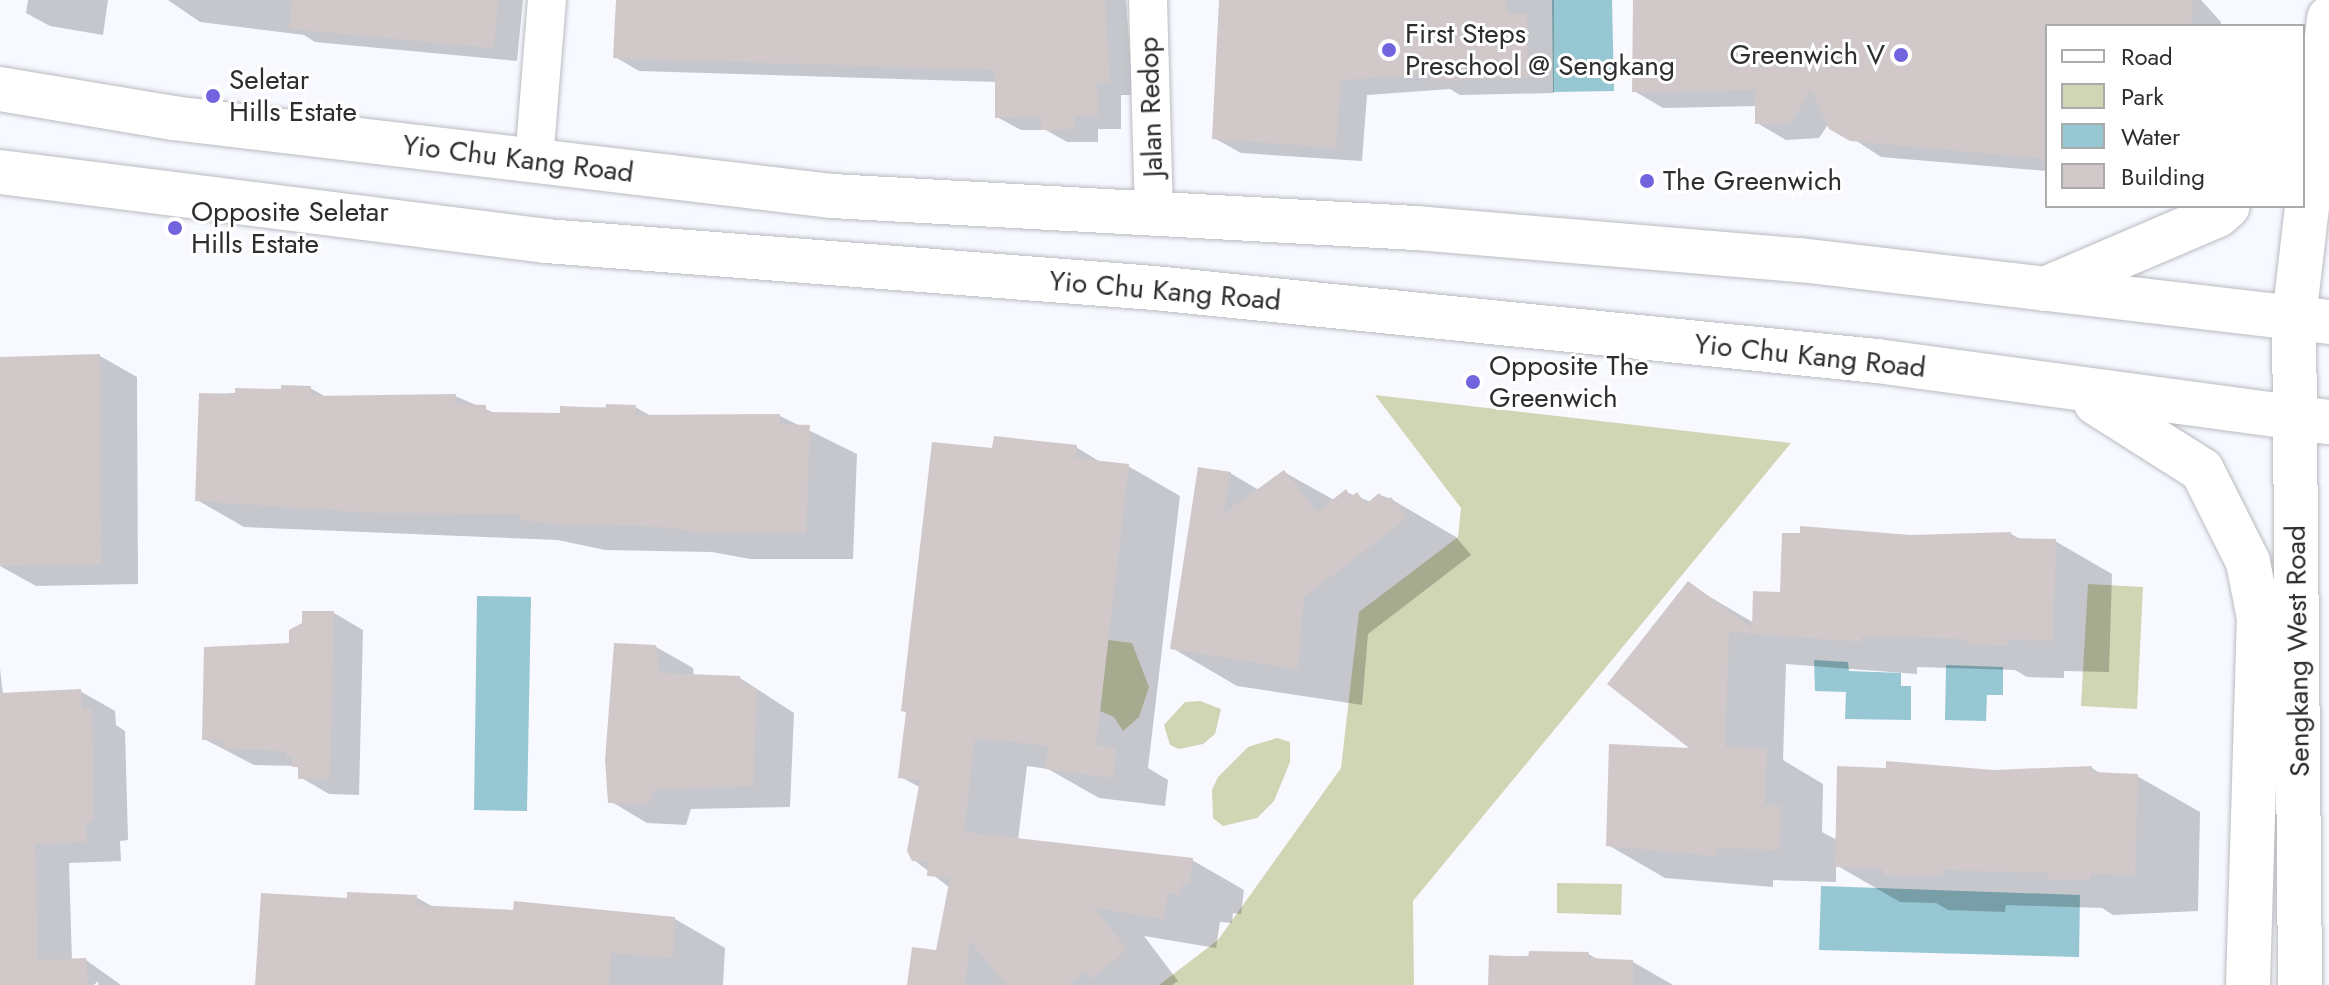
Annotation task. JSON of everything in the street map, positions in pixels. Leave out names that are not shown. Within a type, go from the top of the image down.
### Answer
[{"type":"main road","name":"Sengkang West Road","points":[[2300,985],[2301,700],[2312,320],[2308,133],[2329,18]]},
{"type":"main road","name":"Yio Chu Kang Road","points":[[0,89],[173,118],[832,196],[1416,228],[1800,260],[2312,320]]},
{"type":"main road","name":"Yio Chu Kang Road","points":[[0,172],[546,241],[1154,288],[1877,361],[2078,392],[2310,420]]},
{"type":"main road","points":[[2043,290],[2218,215],[2226,208]]},
{"type":"main road","points":[[2078,392],[2202,470],[2248,562],[2259,618],[2248,985]]},
{"type":"main road","points":[[2259,618],[2301,700]]},
{"type":"street","points":[[534,161],[547,0]]},
{"type":"street","name":"Jalan Redop","points":[[1148,0],[1154,214]]},
{"type":"green space","points":[[1375,395],[1791,443],[1413,901],[1414,985],[1159,985],[1218,940],[1341,768],[1359,612],[1458,537],[1461,508]]},
{"type":"green space","points":[[2088,584],[2143,587],[2137,709],[2081,706]]},
{"type":"green space","points":[[1108,640],[1132,643],[1149,687],[1139,717],[1123,731],[1114,717],[1100,711]]},
{"type":"green space","points":[[1200,701],[1221,709],[1215,734],[1203,744],[1179,749],[1170,745],[1164,725],[1185,702]]},
{"type":"green space","points":[[1277,738],[1290,742],[1290,762],[1274,801],[1257,818],[1223,826],[1213,818],[1212,790],[1218,777],[1248,747]]},
{"type":"green space","points":[[1557,883],[1622,884],[1621,915],[1557,913]]},
{"type":"water","points":[[1552,0],[1612,0],[1614,91],[1553,92]]},
{"type":"water","points":[[477,596],[531,597],[527,811],[474,810]]},
{"type":"water","points":[[1814,660],[1848,662],[1849,671],[1901,673],[1901,686],[1911,686],[1911,720],[1845,719],[1846,692],[1815,691]]},
{"type":"water","points":[[1946,665],[2003,667],[2003,695],[1987,695],[1986,721],[1945,720]]},
{"type":"water","points":[[1821,886],[2080,895],[2079,957],[1819,950]]},
{"type":"building","points":[[292,0],[498,0],[494,48],[289,29]]},
{"type":"building","points":[[616,0],[1105,0],[1110,83],[1097,82],[1098,116],[1075,116],[1075,129],[1041,130],[1041,117],[995,118],[995,70],[613,58]]},
{"type":"building","points":[[1219,0],[1506,0],[1507,14],[1527,14],[1528,78],[1431,81],[1431,74],[1341,80],[1336,148],[1212,139]]},
{"type":"building","name":"Greenwich V","points":[[1633,0],[2193,0],[2191,24],[2045,24],[2045,159],[1850,141],[1829,129],[1811,90],[1790,123],[1755,124],[1755,90],[1632,92]]},
{"type":"building","points":[[100,354],[101,564],[0,566],[0,357]]},
{"type":"building","points":[[281,385],[311,386],[311,396],[456,394],[455,404],[486,405],[486,412],[560,413],[560,406],[606,408],[606,404],[636,405],[636,415],[780,414],[780,424],[810,425],[806,533],[701,533],[664,527],[519,520],[520,514],[376,513],[195,501],[199,393],[235,394],[235,388],[281,389]]},
{"type":"building","points":[[994,436],[1077,445],[1075,458],[1129,464],[1096,745],[1116,748],[1113,778],[1045,769],[1048,746],[975,738],[964,832],[1193,858],[1189,885],[1182,884],[1180,895],[1168,893],[1164,919],[1095,908],[1127,950],[1091,979],[1086,972],[1068,985],[1006,985],[970,941],[965,985],[907,985],[912,947],[936,950],[950,878],[927,876],[928,862],[912,861],[907,851],[920,780],[898,778],[906,712],[901,711],[932,442],[992,448]]},
{"type":"building","points":[[1198,467],[1231,472],[1223,514],[1284,470],[1317,512],[1346,489],[1351,497],[1357,492],[1366,504],[1379,493],[1385,500],[1391,497],[1407,518],[1304,597],[1298,669],[1170,649]]},
{"type":"building","points":[[1800,526],[1911,535],[2011,532],[2011,538],[2056,539],[2053,641],[2007,639],[2008,646],[1967,645],[1967,639],[1861,636],[1861,642],[1729,632],[1725,747],[1767,749],[1765,805],[1781,806],[1779,850],[1717,848],[1716,856],[1606,846],[1609,744],[1689,748],[1607,684],[1688,581],[1752,628],[1753,591],[1780,592],[1782,533],[1800,533]]},
{"type":"building","points":[[302,611],[334,611],[330,779],[298,779],[298,767],[292,767],[293,757],[286,757],[286,751],[223,749],[223,740],[202,740],[204,647],[289,643],[289,630],[302,623]]},
{"type":"building","points":[[614,643],[656,645],[659,673],[740,676],[740,682],[757,689],[753,786],[654,789],[649,804],[608,803],[605,760]]},
{"type":"building","points":[[81,689],[82,709],[91,708],[93,747],[93,821],[86,822],[87,842],[35,844],[38,960],[86,958],[88,985],[0,985],[0,693]]},
{"type":"building","points":[[1886,761],[1994,770],[2092,766],[2092,772],[2138,774],[2135,875],[2090,874],[2090,880],[2048,879],[2048,873],[1943,870],[1942,876],[1883,875],[1883,868],[1835,867],[1837,766],[1886,768]]},
{"type":"building","points":[[347,892],[417,895],[416,905],[513,910],[514,901],[675,917],[673,958],[611,953],[609,985],[255,985],[261,893],[347,898]]},
{"type":"building","points":[[1529,951],[1589,952],[1588,958],[1633,960],[1633,985],[1488,985],[1489,955],[1528,957]]},
{"type":"place","name":"First Steps Preschool @ Sengkang","points":[[1389,50]]},
{"type":"place","name":"Greenwich V","points":[[1901,55]]},
{"type":"place","name":"Seletar Hills Estate","points":[[213,96]]},
{"type":"place","name":"The Greenwich","points":[[1647,181]]},
{"type":"place","name":"Opposite Seletar Hills Estate","points":[[175,228]]},
{"type":"place","name":"Opposite The Greenwich","points":[[1473,382]]}]
